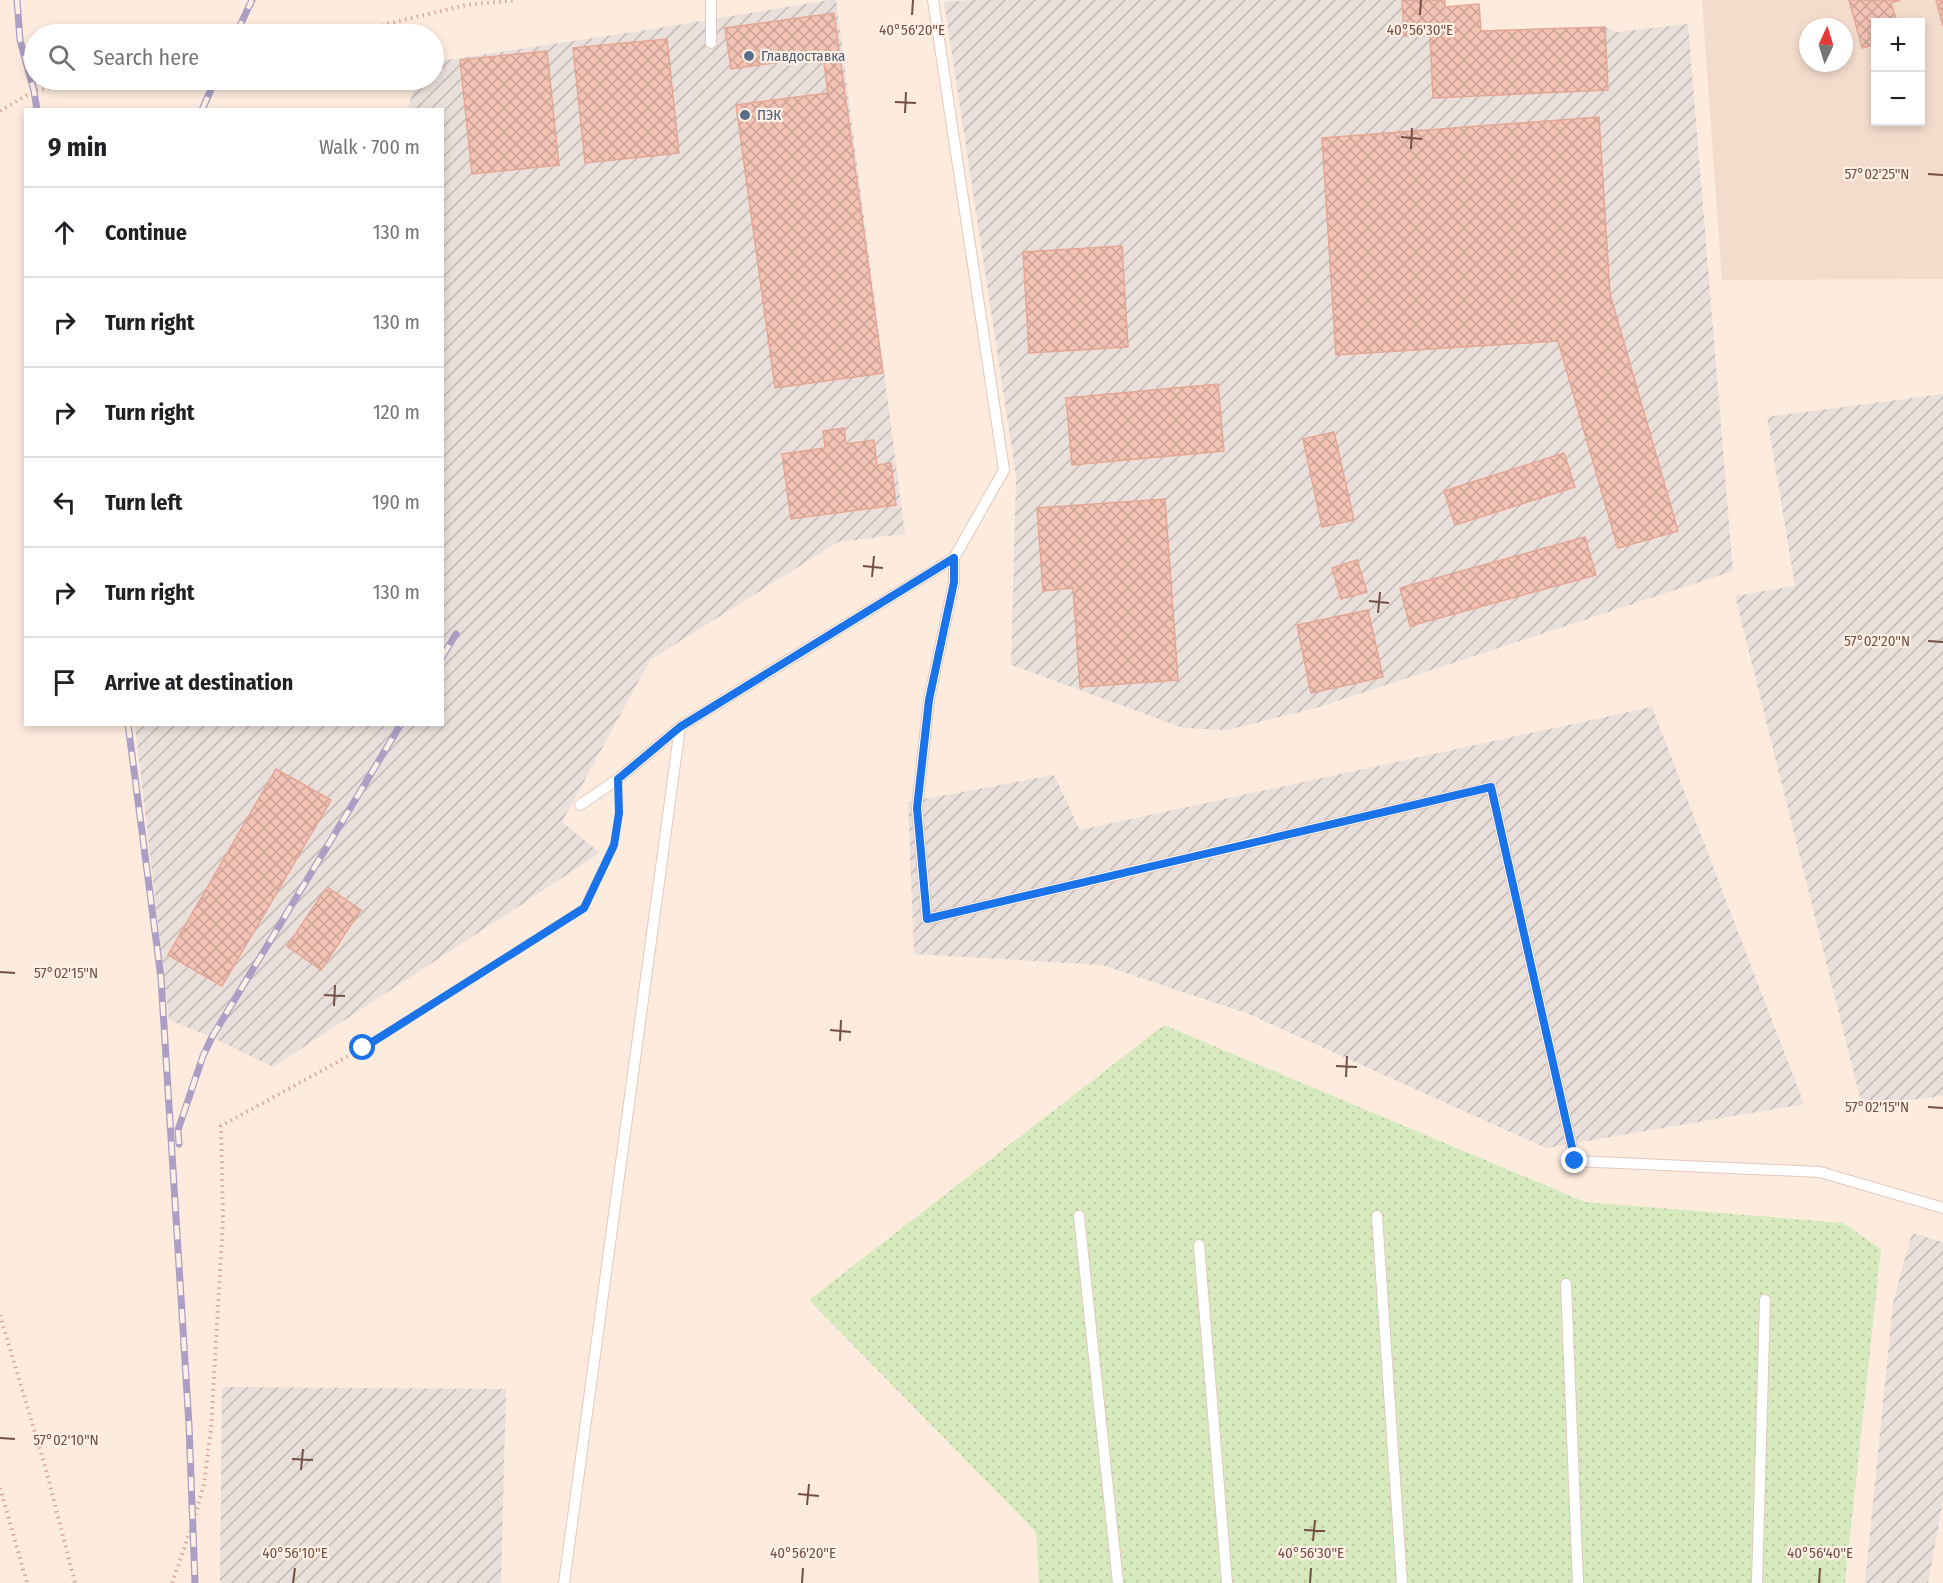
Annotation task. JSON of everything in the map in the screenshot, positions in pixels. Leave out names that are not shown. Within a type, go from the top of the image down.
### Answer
[{"type":"lane","points":[[711,0],[711,43]]},
{"type":"lane","points":[[580,805],[618,779],[680,727],[954,558],[1005,470],[933,0]]},
{"type":"lane","points":[[954,558],[954,582],[929,700],[917,808],[927,919],[1491,787],[1575,1161],[1820,1172],[1943,1209]]},
{"type":"lane","points":[[564,1583],[680,727]]},
{"type":"lane","points":[[1079,1216],[1118,1583]]},
{"type":"lane","points":[[1377,1216],[1402,1583]]},
{"type":"lane","points":[[1199,1245],[1227,1583]]},
{"type":"lane","points":[[1566,1284],[1578,1583]]},
{"type":"lane","points":[[1757,1583],[1765,1300]]},
{"type":"path","points":[[392,24],[466,5],[516,0]]},
{"type":"path","points":[[0,111],[40,90]]},
{"type":"path","points":[[172,1583],[204,1484],[211,1430],[223,1220],[220,1125],[363,1048],[584,908],[614,845],[619,813],[618,779]]},
{"type":"path","points":[[0,1315],[45,1466],[75,1583]]},
{"type":"path","points":[[0,1488],[27,1583]]},
{"type":"shaded area","points":[[836,0],[905,534],[838,542],[650,660],[562,822],[600,853],[273,1067],[212,1037],[169,1020],[135,726],[444,726],[444,108],[408,108],[413,90],[444,90],[444,60]]},
{"type":"shaded area","points":[[972,0],[1445,0],[1446,7],[1479,4],[1481,31],[1605,27],[1617,32],[1688,24],[1733,571],[1316,708],[1227,730],[1183,728],[1011,665],[1016,476],[944,2]]},
{"type":"shaded area","points":[[1702,0],[1943,0],[1943,279],[1722,280]]},
{"type":"shaded area","points":[[1943,394],[1943,1096],[1862,1106],[1735,596],[1795,586],[1767,417]]},
{"type":"shaded area","points":[[1652,707],[1804,1104],[1546,1148],[1246,1013],[1102,965],[914,954],[908,802],[1054,775],[1080,830]]},
{"type":"shaded area","points":[[1912,1233],[1943,1242],[1943,1501],[1928,1583],[1865,1583],[1893,1303]]},
{"type":"shaded area","points":[[222,1387],[506,1389],[501,1583],[220,1583]]},
{"type":"green space","points":[[1164,1025],[1585,1202],[1843,1223],[1881,1249],[1845,1583],[1039,1583],[1036,1532],[809,1300]]},
{"type":"building","points":[[1402,0],[1445,0],[1445,7],[1479,4],[1481,31],[1605,27],[1608,90],[1433,98],[1430,35],[1404,36]]},
{"type":"building","points":[[1849,0],[1900,0],[1891,3],[1896,18],[1871,18],[1871,45],[1862,48]]},
{"type":"building","points":[[1936,0],[1943,0],[1943,26]]},
{"type":"building","points":[[834,13],[883,373],[775,388],[736,105],[828,93],[823,56],[731,69],[725,28]]},
{"type":"building","points":[[667,39],[679,153],[585,163],[573,48]]},
{"type":"building","points":[[547,51],[559,165],[472,174],[460,60]]},
{"type":"building","points":[[1599,117],[1610,294],[1678,531],[1618,548],[1558,341],[1336,355],[1322,138]]},
{"type":"building","points":[[1122,246],[1128,347],[1029,353],[1023,252]]},
{"type":"building","points":[[1218,384],[1224,451],[1072,465],[1066,398]]},
{"type":"building","points":[[844,428],[846,444],[874,440],[877,465],[891,463],[896,505],[791,519],[782,454],[825,448],[823,431]]},
{"type":"building","points":[[1334,432],[1354,520],[1322,527],[1303,439]]},
{"type":"building","points":[[1564,453],[1575,487],[1455,525],[1444,491]]},
{"type":"building","points":[[1165,499],[1178,680],[1080,687],[1073,588],[1043,591],[1037,508]]},
{"type":"building","points":[[1585,537],[1596,575],[1410,626],[1400,588]]},
{"type":"building","points":[[1357,560],[1367,592],[1341,599],[1332,568]]},
{"type":"building","points":[[1368,610],[1383,677],[1311,693],[1297,625]]},
{"type":"building","points":[[276,769],[331,800],[222,986],[168,955]]},
{"type":"building","points":[[327,887],[361,910],[321,970],[287,946]]},
{"type":"railway","points":[[17,0],[20,40],[24,55]]},
{"type":"railway","points":[[241,24],[252,0]]},
{"type":"railway","points":[[34,90],[37,108]]},
{"type":"railway","points":[[203,108],[211,90]]},
{"type":"railway","points":[[444,654],[456,634]]},
{"type":"railway","points":[[128,726],[161,978],[189,1425],[195,1583]]},
{"type":"railway","points":[[179,1144],[178,1130],[203,1056],[212,1037],[400,726]]},
{"type":"place","name":"Главдоставка","points":[[749,56]]},
{"type":"place","name":"ПЭК","points":[[745,115]]},
{"type":"route","points":[[363,1048],[584,908],[614,845],[619,813],[618,779],[680,727],[954,558],[954,582],[929,700],[917,808],[927,919],[1491,787],[1575,1161]]}]
